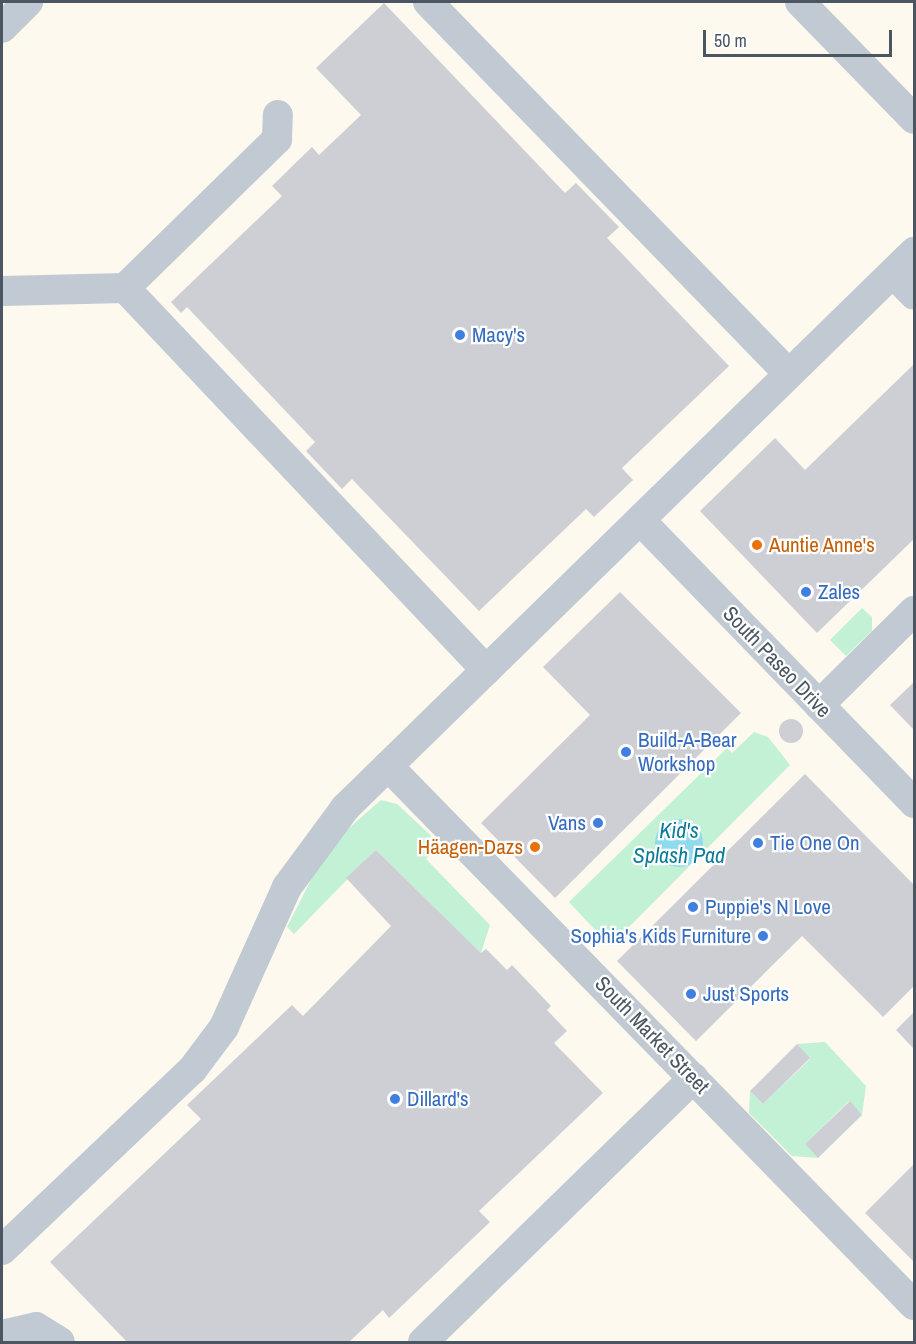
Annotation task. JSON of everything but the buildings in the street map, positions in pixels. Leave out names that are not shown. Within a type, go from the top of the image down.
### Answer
[{"type":"lane","points":[[2,28],[28,2]]},
{"type":"lane","points":[[428,2],[789,374]]},
{"type":"lane","points":[[800,2],[915,119]]},
{"type":"lane","points":[[2,291],[125,288],[277,139],[278,115]]},
{"type":"lane","points":[[2,1250],[192,1070],[224,1027],[288,887],[311,849],[388,766],[915,252]]},
{"type":"lane","points":[[893,273],[915,295]]},
{"type":"lane","points":[[125,288],[486,670]]},
{"type":"lane","name":"South Paseo Drive","points":[[640,520],[915,803]]},
{"type":"lane","points":[[819,705],[915,611]]},
{"type":"lane","name":"South Market Street","points":[[388,766],[915,1305]]},
{"type":"lane","points":[[423,1342],[694,1078]]},
{"type":"lane","points":[[2,1335],[36,1327],[60,1342]]},
{"type":"shaded area","points":[[8,2],[914,2],[914,1342],[2,1342],[2,8]]},
{"type":"green space","points":[[862,608],[872,617],[872,631],[846,656],[830,640]]},
{"type":"green space","points":[[754,732],[768,737],[790,765],[610,946],[569,902],[727,748],[732,753]]},
{"type":"green space","points":[[381,800],[397,804],[440,844],[426,859],[490,925],[481,953],[376,850],[294,934],[287,927],[316,870],[342,834]]},
{"type":"green space","points":[[825,1042],[866,1086],[862,1115],[849,1101],[805,1144],[818,1158],[792,1156],[749,1113],[750,1091],[763,1104],[810,1059],[797,1044]]},
{"type":"water","name":"Kid's Splash Pad","points":[[679,819],[696,826],[703,843],[696,860],[679,867],[662,860],[655,843],[662,826]]},
{"type":"place","name":"Macy's","points":[[460,335]]},
{"type":"place","name":"Auntie Anne's","points":[[757,545]]},
{"type":"place","name":"Zales","points":[[806,592]]},
{"type":"place","name":"Build-A-Bear Workshop","points":[[626,752]]},
{"type":"place","name":"Vans","points":[[598,823]]},
{"type":"place","name":"Tie One On","points":[[758,843]]},
{"type":"place","name":"Häagen-Dazs","points":[[535,847]]},
{"type":"place","name":"Puppie's N Love","points":[[693,907]]},
{"type":"place","name":"Sophia's Kids Furniture","points":[[763,936]]},
{"type":"place","name":"Just Sports","points":[[691,994]]},
{"type":"place","name":"Dillard's","points":[[395,1099]]}]
